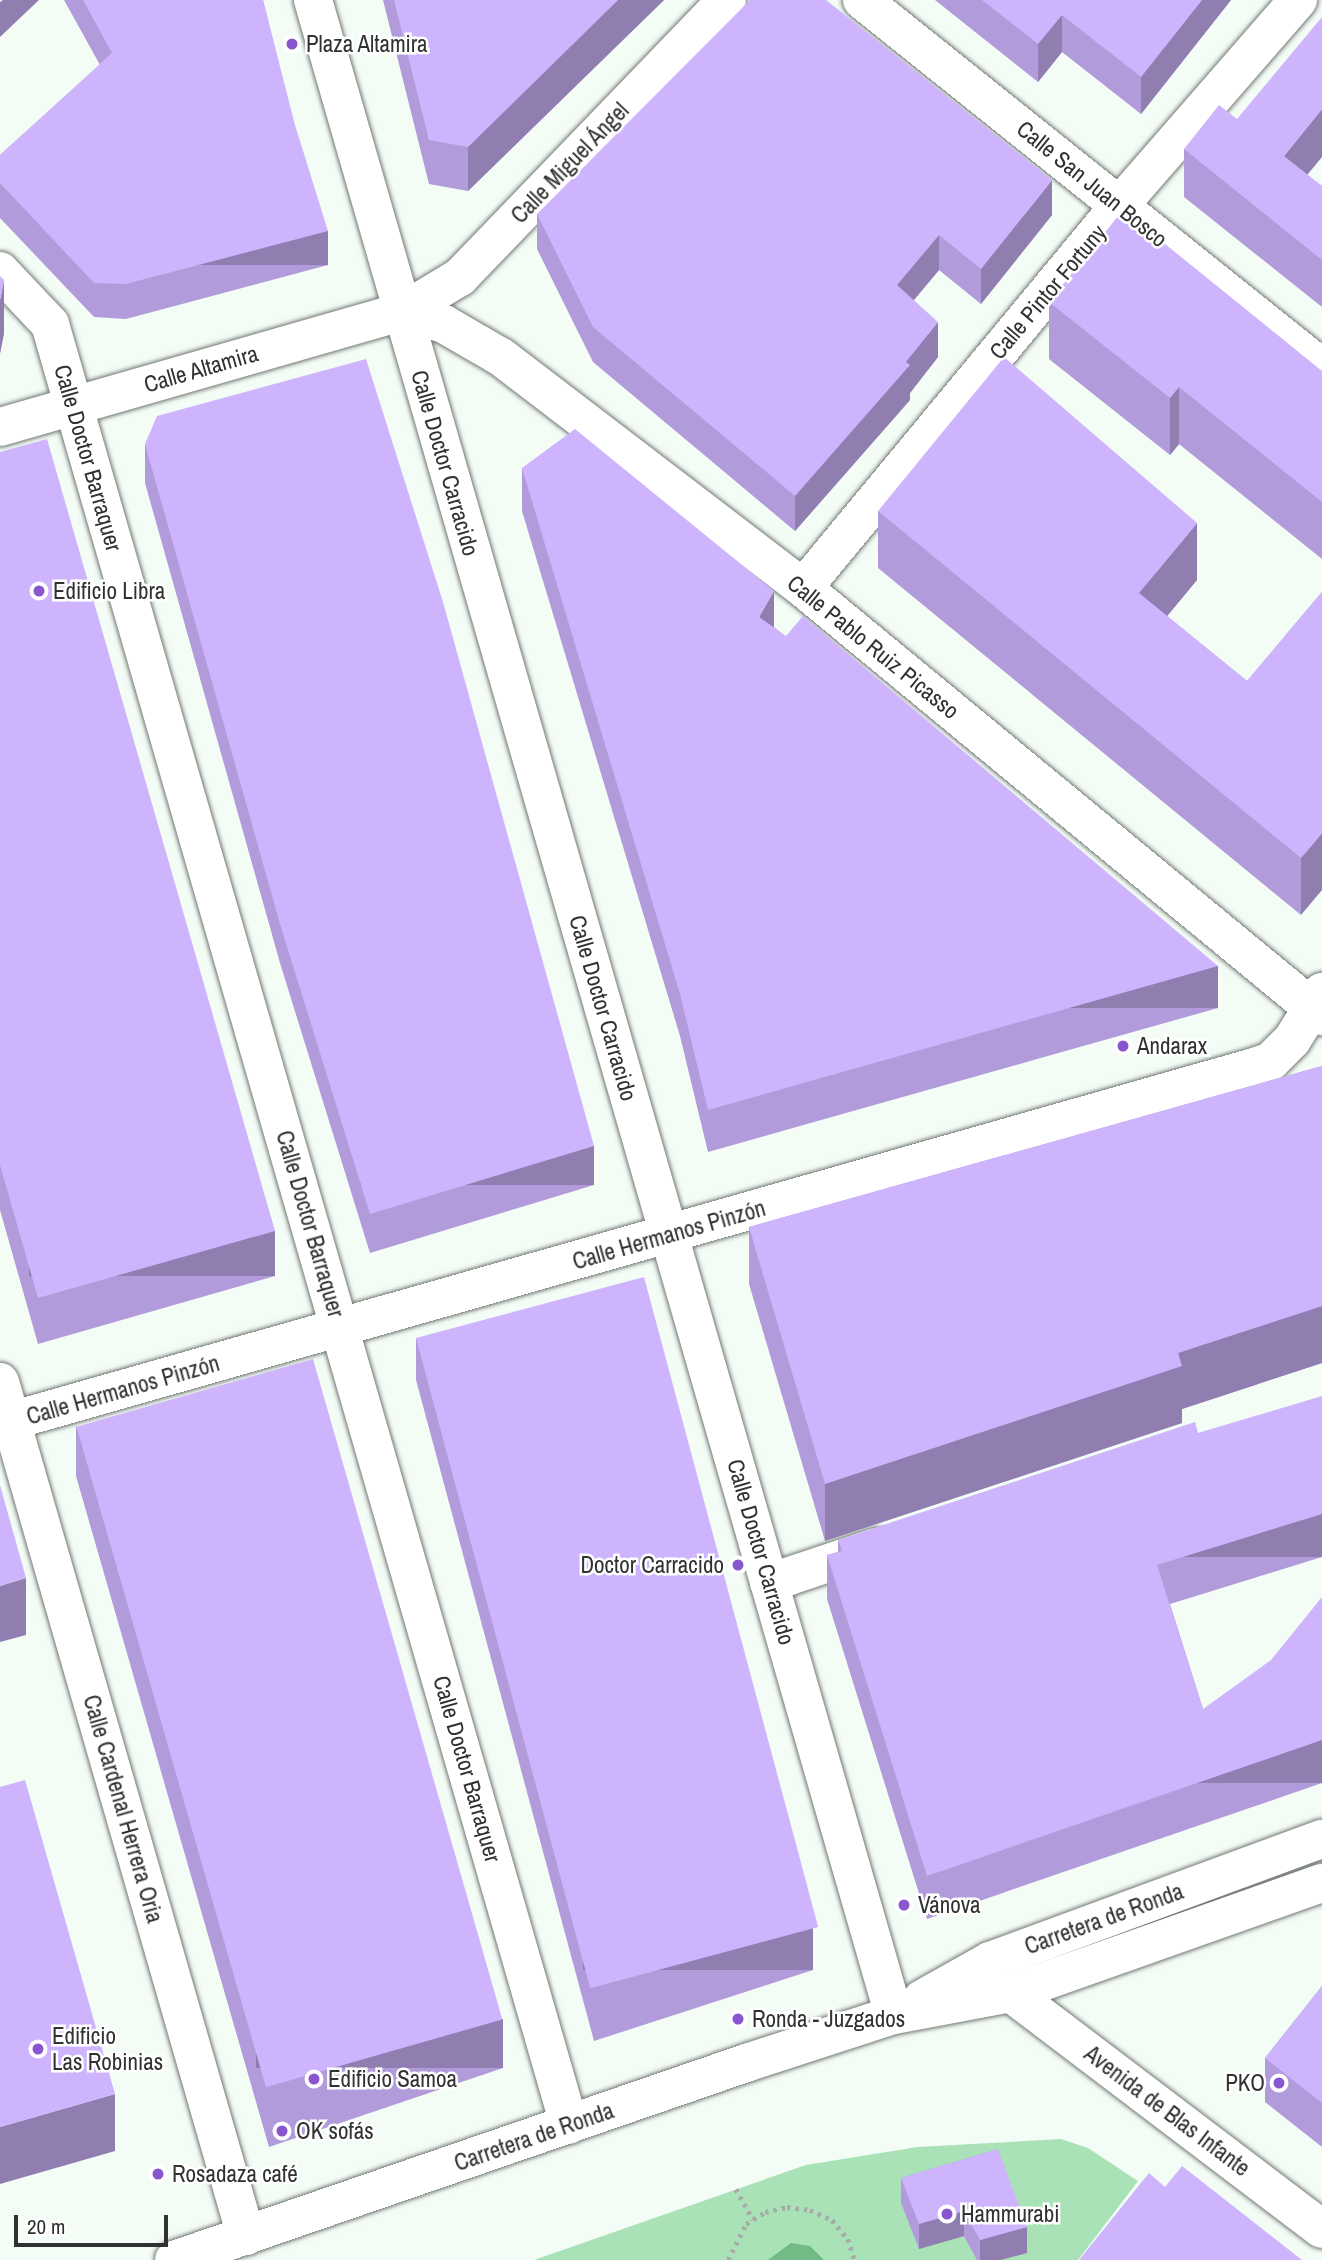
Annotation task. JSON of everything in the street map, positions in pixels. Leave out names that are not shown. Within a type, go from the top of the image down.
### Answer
[{"type":"street","name":"Calle Doctor Carracido","points":[[313,0],[894,2015]]},
{"type":"street","name":"Calle Miguel Ángel","points":[[402,312],[460,277],[727,0]]},
{"type":"street","name":"Calle San Juan Bosco","points":[[862,0],[1322,368]]},
{"type":"street","name":"Calle Pintor Fortuny","points":[[803,588],[1119,205],[1298,0]]},
{"type":"street","name":"Calle Doctor Barraquer","points":[[0,271],[50,324],[569,2125]]},
{"type":"street","name":"Calle Altamira","points":[[0,427],[402,312]]},
{"type":"street","name":"Calle Pablo Ruiz Picasso","points":[[402,312],[444,324],[501,357],[803,588],[1319,1005]]},
{"type":"street","name":"Calle Hermanos Pinzón","points":[[6,1423],[668,1236],[1271,1061],[1292,1041],[1319,1005]]},
{"type":"street","name":"Calle Cardenal Herrera Oria","points":[[0,1382],[6,1423],[246,2235]]},
{"type":"street","points":[[769,1583],[914,1535]]},
{"type":"street","name":"Carretera de Ronda","points":[[894,2015],[990,1961],[1322,1839]]},
{"type":"street","name":"Carretera de Ronda","points":[[174,2260],[894,2015],[1011,1993],[1322,1883]]},
{"type":"street","name":"Avenida de Blas Infante","points":[[1011,1993],[1322,2229]]},
{"type":"path","points":[[736,2189],[753,2220]]},
{"type":"path","points":[[728,2260],[733,2243],[753,2220],[765,2212],[787,2207],[810,2210],[832,2220],[848,2239],[855,2260]]},
{"type":"shaded area","points":[[1061,2139],[1088,2148],[1138,2181],[1078,2260],[534,2260],[806,2165],[918,2147]]},
{"type":"shaded area","points":[[791,2243],[810,2246],[824,2260],[768,2260]]},
{"type":"building","points":[[83,0],[263,0],[295,125],[328,231],[126,284],[94,283],[0,183],[0,155],[112,53]]},
{"type":"building","points":[[394,0],[618,0],[468,147],[429,140]]},
{"type":"building","points":[[750,0],[826,0],[1052,180],[981,269],[939,235],[897,285],[938,322],[906,362],[910,365],[795,496],[593,327],[537,214]]},
{"type":"building","points":[[982,0],[1202,0],[1141,77],[1062,15],[1038,44]]},
{"type":"building","points":[[1322,17],[1322,109],[1284,156],[1322,186],[1322,260],[1184,149],[1219,105],[1237,119]]},
{"type":"building","points":[[1123,210],[1322,371],[1322,502],[1179,387],[1170,398],[1049,302]]},
{"type":"building","points":[[0,276],[4,280],[0,300]]},
{"type":"building","points":[[1004,357],[1197,523],[1139,593],[1247,681],[1322,592],[1322,833],[1301,858],[878,511]]},
{"type":"building","points":[[366,359],[443,602],[594,1146],[370,1214],[280,924],[145,444],[157,416]]},
{"type":"building","points":[[575,429],[774,591],[759,617],[786,636],[803,616],[1218,966],[708,1110],[680,994],[522,468]]},
{"type":"building","points":[[47,439],[275,1231],[38,1298],[0,1165],[0,452]]},
{"type":"building","points":[[1322,1066],[1322,1306],[1178,1353],[1182,1366],[825,1484],[749,1227]]},
{"type":"building","points":[[644,1277],[818,1927],[590,1988],[416,1338]]},
{"type":"building","points":[[313,1359],[502,2019],[266,2087],[77,1427]]},
{"type":"building","points":[[1322,1396],[1322,1514],[1157,1565],[1203,1709],[1271,1660],[1322,1597],[1322,1740],[927,1876],[827,1555],[842,1551],[838,1540],[1195,1422],[1198,1433]]},
{"type":"building","points":[[0,1485],[26,1578],[0,1586]]},
{"type":"building","name":"Edificio Las Robinias","points":[[25,1780],[115,2094],[0,2127],[0,1787]]},
{"type":"building","points":[[1322,1986],[1322,2103],[1265,2058]]},
{"type":"building","points":[[998,2149],[1027,2227],[980,2240],[964,2211],[919,2224],[901,2178]]},
{"type":"building","points":[[1182,2166],[1302,2260],[1079,2260],[1149,2173],[1165,2187]]},
{"type":"place","name":"Plaza Altamira","points":[[292,44]]},
{"type":"place","name":"Edificio Libra","points":[[39,591]]},
{"type":"place","name":"Andarax","points":[[1123,1046]]},
{"type":"place","name":"Doctor Carracido","points":[[738,1565]]},
{"type":"place","name":"Vánova","points":[[904,1905]]},
{"type":"place","name":"Ronda - Juzgados","points":[[738,2019]]},
{"type":"place","name":"Edificio Las Robinias","points":[[38,2049]]},
{"type":"place","name":"Edificio Samoa","points":[[314,2079]]},
{"type":"place","name":"PKO","points":[[1279,2083]]},
{"type":"place","name":"OK sofás","points":[[282,2131]]},
{"type":"place","name":"Rosadaza café","points":[[158,2174]]},
{"type":"place","name":"Hammurabi","points":[[947,2214]]}]
